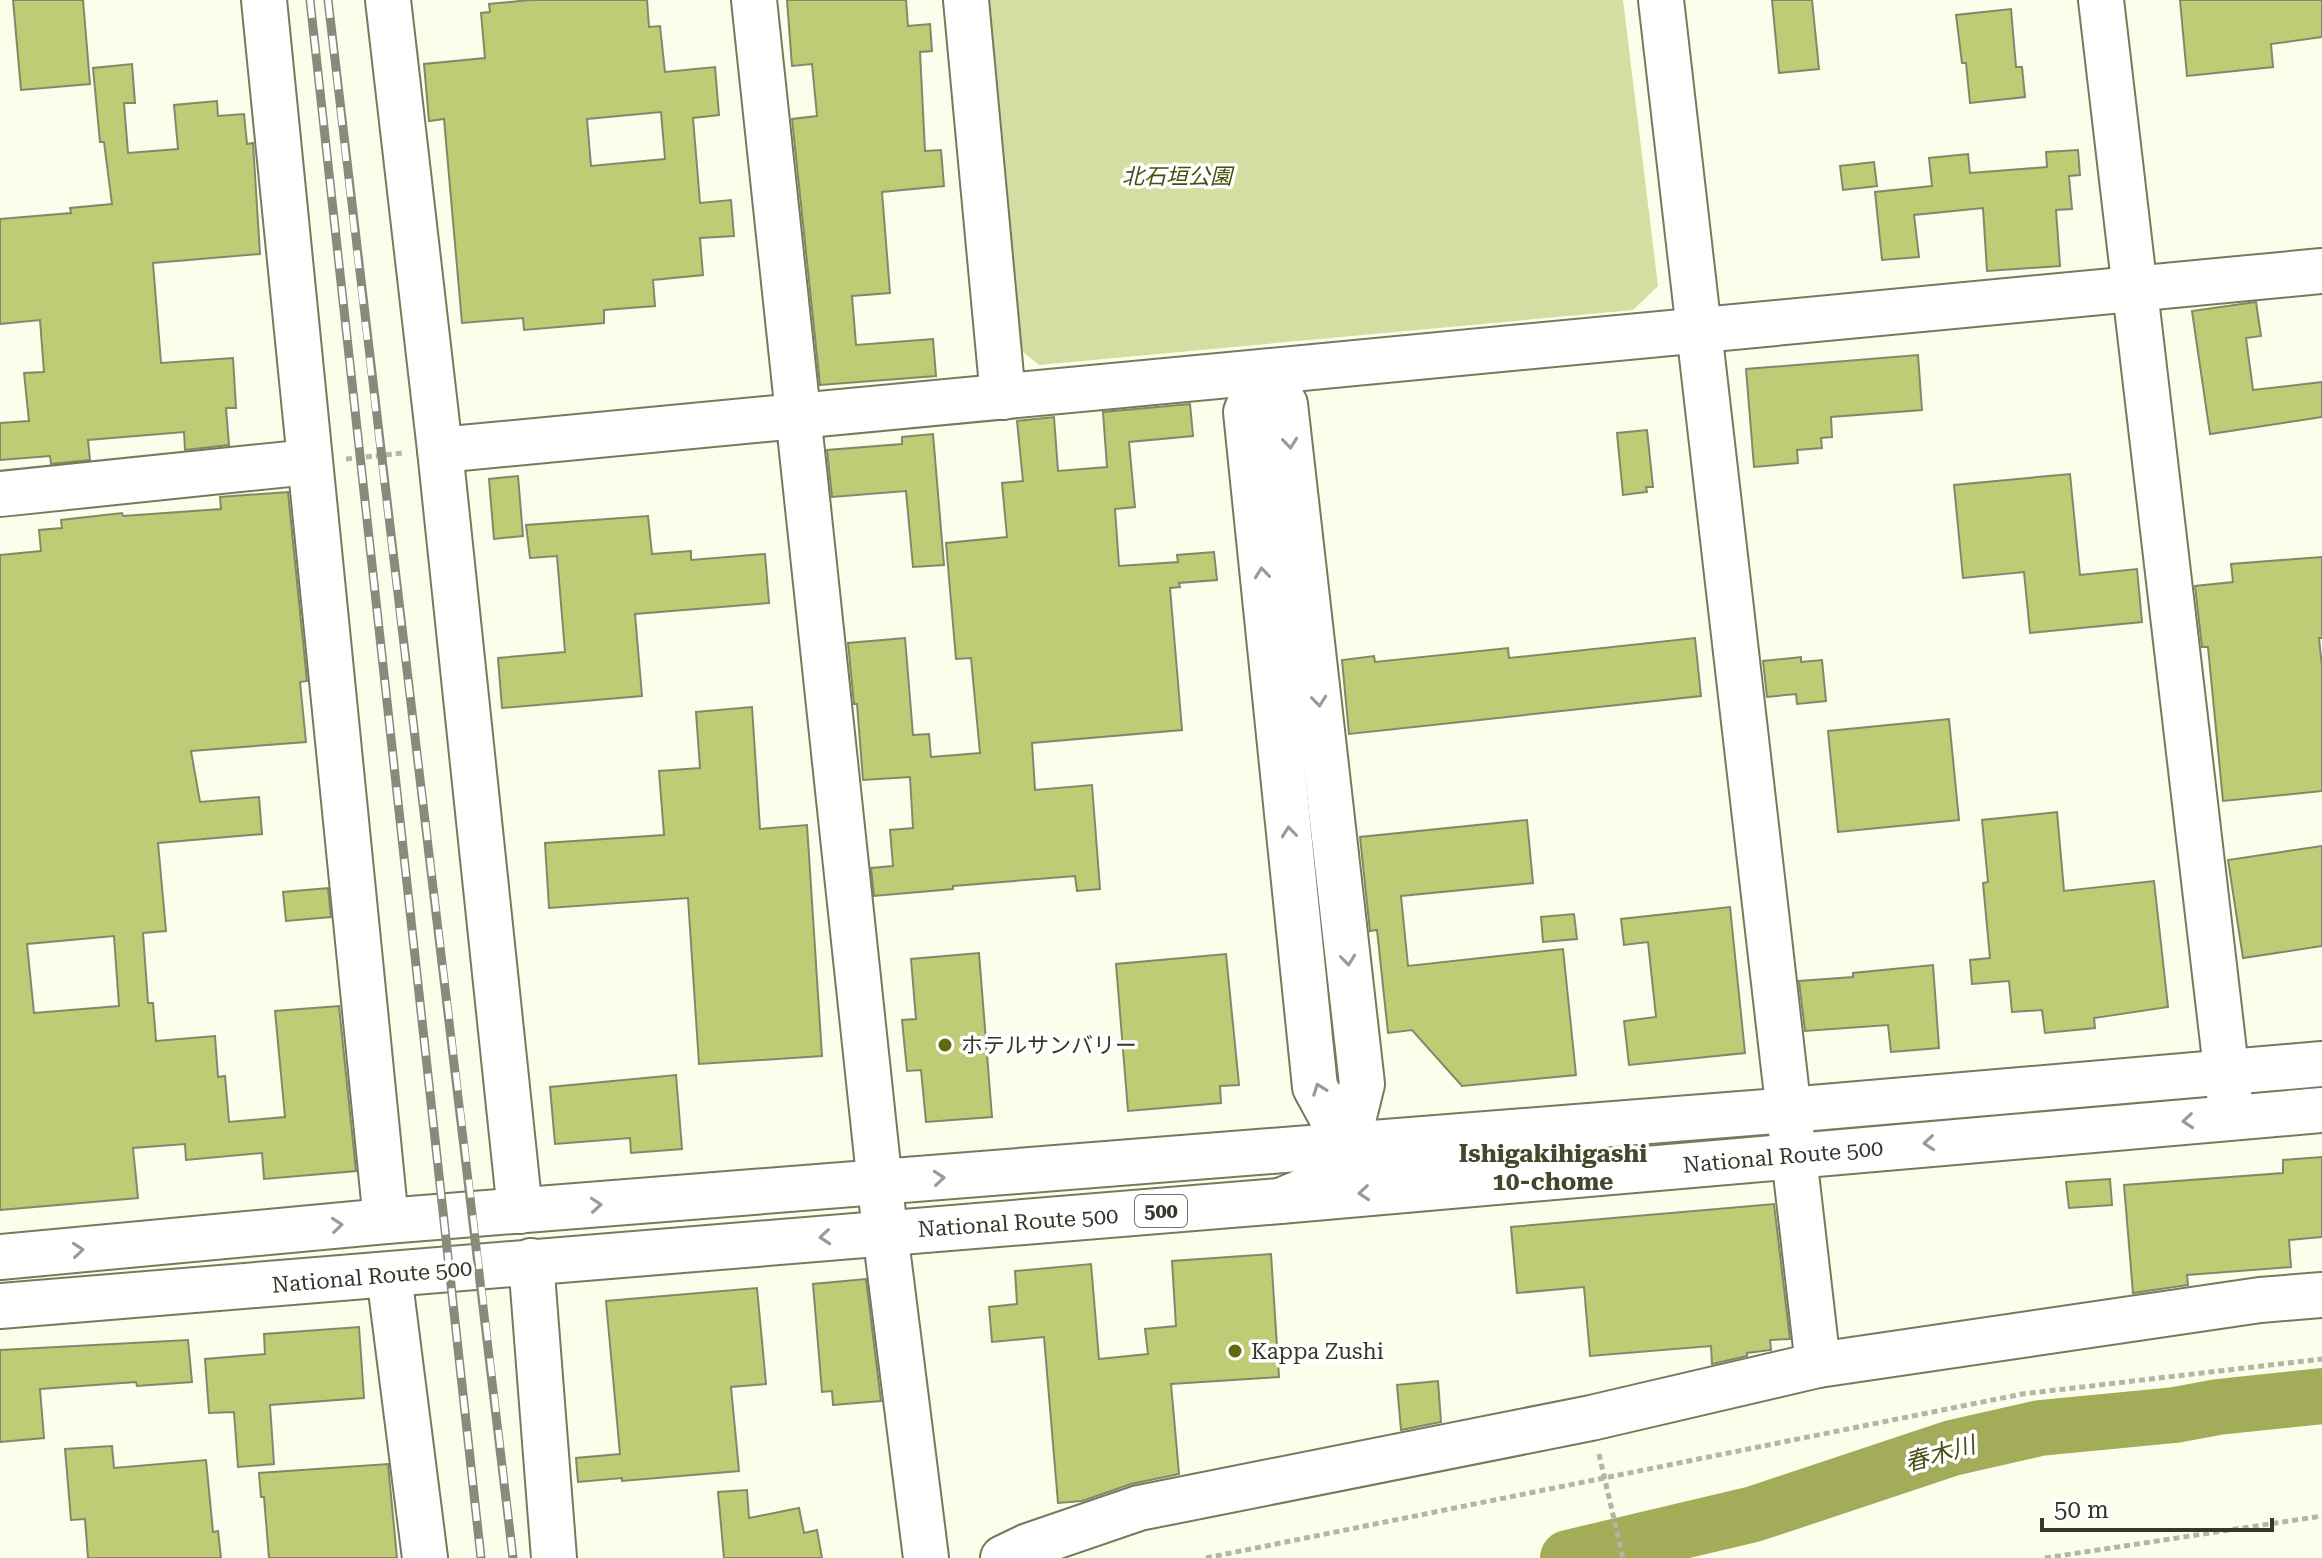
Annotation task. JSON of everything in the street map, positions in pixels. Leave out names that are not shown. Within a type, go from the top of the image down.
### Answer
[{"type":"main road","points":[[264,0],[386,1221]]},
{"type":"main road","points":[[388,0],[440,450],[520,1211]]},
{"type":"main road","points":[[754,0],[885,1232],[926,1558]]},
{"type":"main road","points":[[966,0],[1003,397]]},
{"type":"main road","points":[[1661,0],[1818,1365]]},
{"type":"main road","points":[[2101,0],[2231,1117]]},
{"type":"main road","points":[[440,450],[2322,271]]},
{"type":"main road","points":[[1263,372],[1246,412],[1315,1087],[1346,1144],[1372,1163],[1418,1165],[1495,1181]]},
{"type":"main road","points":[[0,494],[309,462]]},
{"type":"main road","name":"National Route 500","points":[[0,1257],[386,1221],[1789,1110],[2322,1064]]},
{"type":"main road","name":"National Route 500","points":[[0,1306],[1280,1201],[2322,1110]]},
{"type":"main road","points":[[1280,1201],[1315,1185],[1346,1144]]},
{"type":"main road","points":[[531,1261],[554,1558]]},
{"type":"main road","points":[[389,1275],[425,1558]]},
{"type":"main road","points":[[1003,1558],[1028,1546],[1139,1508],[1591,1418],[1818,1365],[2260,1300],[2322,1295]]},
{"type":"path","points":[[309,462],[440,450]]},
{"type":"path","points":[[1206,1558],[2022,1394],[2322,1359]]},
{"type":"path","points":[[1604,1478],[1623,1558]]},
{"type":"path","points":[[2045,1558],[2322,1516]]},
{"type":"green space","name":"北石垣公園","points":[[983,0],[1623,0],[1658,286],[1633,310],[1039,365],[1017,347]]},
{"type":"building","points":[[13,0],[83,0],[90,84],[21,90]]},
{"type":"building","points":[[530,0],[647,0],[649,27],[660,26],[665,72],[715,67],[719,115],[693,118],[700,203],[731,200],[734,236],[700,238],[703,275],[653,280],[655,306],[604,310],[604,323],[524,330],[523,318],[462,323],[444,119],[429,121],[424,64],[485,58],[481,13],[490,12],[489,4]],"holes":[[[661,112],[665,159],[591,166],[587,119]]]},
{"type":"building","points":[[787,0],[906,0],[908,26],[930,24],[932,51],[920,52],[925,151],[941,150],[944,186],[882,192],[890,293],[852,296],[856,345],[933,339],[936,376],[820,385],[792,119],[817,116],[812,64],[792,66]]},
{"type":"building","points":[[1772,0],[1812,0],[1819,69],[1779,73]]},
{"type":"building","points":[[2180,0],[2322,0],[2322,37],[2271,44],[2273,67],[2187,76]]},
{"type":"building","points":[[2011,9],[2016,67],[2022,67],[2025,97],[1970,103],[1956,15]]},
{"type":"building","points":[[132,64],[135,103],[124,103],[128,153],[178,149],[174,105],[217,101],[218,116],[244,114],[247,144],[253,143],[260,254],[153,263],[161,363],[233,358],[236,408],[226,408],[229,445],[185,450],[184,432],[88,440],[90,460],[51,464],[50,456],[0,460],[0,423],[29,421],[24,373],[44,372],[40,320],[0,324],[0,219],[71,213],[70,208],[112,204],[104,142],[100,142],[93,68]]},
{"type":"building","points":[[2078,150],[2080,175],[2069,176],[2072,209],[2056,210],[2060,266],[1987,271],[1983,208],[1914,215],[1919,257],[1882,260],[1875,192],[1932,186],[1929,158],[1968,154],[1970,173],[2047,167],[2046,152]]},
{"type":"building","points":[[1874,162],[1877,186],[1843,190],[1840,166]]},
{"type":"building","points":[[2256,302],[2261,336],[2246,338],[2253,390],[2322,382],[2322,417],[2210,434],[2192,311]]},
{"type":"building","points":[[1918,355],[1922,410],[1831,417],[1832,437],[1821,438],[1822,448],[1797,450],[1798,463],[1754,467],[1746,369]]},
{"type":"building","points":[[1190,404],[1193,436],[1129,442],[1135,507],[1115,509],[1119,566],[1178,562],[1177,555],[1214,552],[1217,580],[1179,583],[1180,587],[1170,588],[1182,730],[1032,743],[1035,790],[1092,785],[1100,889],[1077,891],[1075,876],[874,896],[871,868],[893,866],[890,830],[913,828],[910,777],[863,780],[848,643],[905,638],[913,735],[929,734],[931,757],[980,753],[971,658],[956,659],[946,543],[1007,537],[1002,483],[1023,481],[1017,421],[1054,417],[1058,471],[1107,467],[1103,412]]},
{"type":"building","points":[[1647,430],[1653,487],[1646,487],[1647,492],[1623,495],[1617,433]]},
{"type":"building","points":[[933,434],[944,565],[913,567],[906,491],[832,497],[827,450],[902,444],[902,437]]},
{"type":"building","points":[[2070,474],[2080,575],[2137,569],[2142,622],[2030,633],[2024,572],[1963,578],[1954,485]]},
{"type":"building","points":[[518,476],[523,536],[494,539],[489,479]]},
{"type":"building","points":[[288,492],[307,681],[300,682],[306,742],[191,751],[200,802],[259,797],[262,834],[158,843],[166,931],[143,933],[148,1003],[153,1003],[156,1041],[215,1036],[218,1077],[225,1076],[229,1122],[285,1117],[275,1011],[339,1006],[356,1171],[264,1179],[262,1153],[186,1160],[185,1144],[133,1148],[138,1198],[0,1210],[0,555],[41,551],[39,530],[62,528],[61,520],[122,513],[123,516],[221,509],[220,497]],"holes":[[[114,936],[119,1006],[34,1013],[27,944]]]},
{"type":"building","points":[[648,516],[652,554],[691,551],[691,560],[765,554],[769,603],[635,614],[642,696],[502,708],[498,658],[565,652],[557,556],[530,558],[526,525]]},
{"type":"building","points":[[2322,557],[2322,638],[2319,638],[2322,667],[2322,791],[2223,801],[2208,647],[2202,647],[2195,586],[2233,582],[2231,564]]},
{"type":"building","points":[[1695,638],[1701,696],[1349,734],[1342,660],[1374,656],[1375,662],[1508,648],[1509,658]]},
{"type":"building","points":[[1801,657],[1801,662],[1822,660],[1826,701],[1797,704],[1796,694],[1767,697],[1763,661]]},
{"type":"building","points":[[752,707],[760,829],[807,825],[822,1056],[699,1064],[688,898],[549,908],[545,843],[664,835],[659,771],[700,768],[696,712]]},
{"type":"building","points":[[1949,719],[1959,820],[1838,832],[1828,731]]},
{"type":"building","points":[[2057,812],[2064,891],[2154,881],[2168,1007],[2094,1018],[2095,1028],[2045,1033],[2042,1010],[2012,1012],[2009,981],[1972,984],[1970,960],[1990,958],[1983,883],[1988,882],[1982,820]]},
{"type":"building","points":[[1527,820],[1533,883],[1401,896],[1408,966],[1563,949],[1576,1075],[1462,1086],[1412,1030],[1388,1033],[1377,930],[1370,931],[1360,837]]},
{"type":"building","points":[[2322,846],[2322,946],[2243,958],[2228,860]]},
{"type":"building","points":[[328,888],[331,917],[286,921],[283,892]]},
{"type":"building","points":[[1730,907],[1745,1053],[1629,1065],[1624,1021],[1656,1017],[1648,942],[1624,945],[1621,919]]},
{"type":"building","points":[[1574,914],[1577,939],[1543,942],[1541,917]]},
{"type":"building","name":"ホテルサンバリー","points":[[979,953],[992,1117],[926,1122],[921,1070],[907,1071],[902,1020],[916,1019],[911,959]]},
{"type":"building","points":[[1226,954],[1239,1085],[1220,1086],[1221,1103],[1128,1111],[1116,964]]},
{"type":"building","points":[[1933,965],[1939,1048],[1891,1052],[1888,1025],[1805,1031],[1799,981],[1853,977],[1853,973]]},
{"type":"building","points":[[676,1075],[682,1149],[631,1153],[630,1138],[555,1144],[550,1087]]},
{"type":"building","points":[[2322,1157],[2322,1237],[2289,1240],[2291,1267],[2187,1275],[2188,1285],[2133,1293],[2124,1185],[2283,1173],[2283,1160]]},
{"type":"building","points":[[2110,1179],[2112,1205],[2069,1208],[2066,1182]]},
{"type":"building","points":[[1774,1204],[1790,1339],[1770,1340],[1771,1350],[1747,1353],[1747,1356],[1712,1364],[1711,1346],[1590,1356],[1584,1287],[1517,1293],[1511,1227]]},
{"type":"building","points":[[1271,1254],[1279,1377],[1171,1384],[1179,1474],[1131,1484],[1082,1501],[1058,1503],[1044,1337],[992,1342],[989,1307],[1017,1304],[1015,1271],[1091,1264],[1099,1359],[1148,1354],[1145,1329],[1176,1326],[1172,1261]]},
{"type":"building","points":[[866,1279],[881,1401],[833,1405],[832,1391],[822,1392],[813,1284]]},
{"type":"building","points":[[757,1288],[766,1384],[731,1387],[739,1471],[578,1482],[576,1458],[620,1454],[606,1301]]},
{"type":"building","points":[[359,1327],[364,1398],[270,1405],[274,1464],[238,1467],[234,1412],[209,1413],[205,1359],[265,1354],[264,1334]]},
{"type":"building","points":[[188,1340],[192,1382],[137,1386],[136,1382],[40,1389],[44,1438],[0,1442],[0,1350]]},
{"type":"building","points":[[1438,1381],[1441,1422],[1401,1430],[1397,1385]]},
{"type":"building","points":[[112,1446],[114,1468],[206,1460],[213,1532],[218,1531],[221,1558],[88,1558],[85,1519],[71,1520],[65,1449]]},
{"type":"building","points":[[388,1464],[397,1558],[269,1558],[259,1473]]},
{"type":"building","points":[[747,1490],[749,1518],[799,1508],[804,1533],[817,1530],[822,1558],[724,1558],[718,1492]]},
{"type":"waterway","name":"春木川","points":[[1568,1558],[1754,1514],[1952,1448],[2040,1428],[2322,1396]]},
{"type":"railway","points":[[310,0],[481,1558]]},
{"type":"railway","points":[[328,0],[513,1558]]},
{"type":"place","name":"ホテルサンバリー","points":[[945,1045]]},
{"type":"place","name":"Kappa Zushi","points":[[1235,1351]]},
{"type":"district","name":"Ishigakihigashi 10-chome","points":[[1553,1168]]}]
